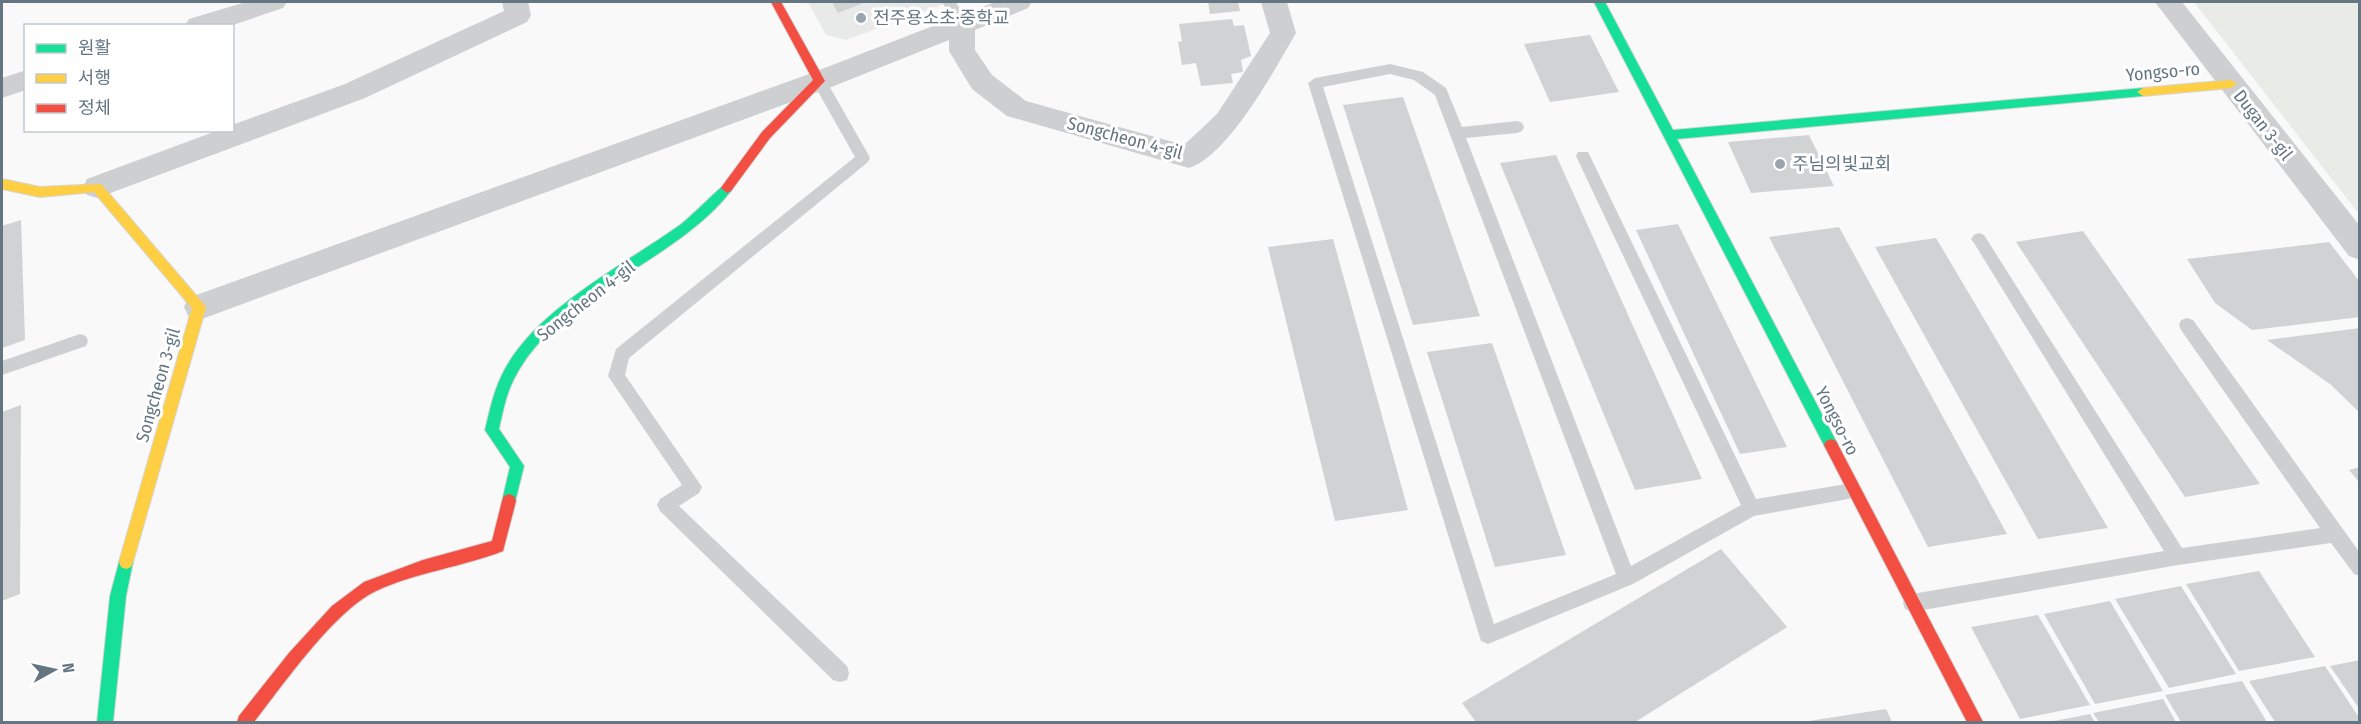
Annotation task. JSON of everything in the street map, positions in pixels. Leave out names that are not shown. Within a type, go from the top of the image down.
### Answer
[{"type":"street","points":[[204,24],[274,2]]},
{"type":"street","points":[[2,184],[40,192],[97,187],[356,91],[518,15],[515,2]]},
{"type":"street","points":[[776,2],[819,81]]},
{"type":"street","name":"Songcheon 4-gil","points":[[199,307],[819,81],[956,13],[1020,2]]},
{"type":"street","name":"Songcheon 4-gil","points":[[956,13],[962,51],[982,82],[1017,109],[1189,157],[1227,121],[1283,33],[1274,2]]},
{"type":"street","name":"Yongso-ro","points":[[1600,2],[1976,723]]},
{"type":"street","name":"Dugan 3-gil","points":[[2168,2],[2360,248]]},
{"type":"street","points":[[2,88],[24,81]]},
{"type":"street","name":"Songcheon 4-gil","points":[[245,723],[294,658],[337,611],[369,587],[423,567],[498,546],[517,466],[492,430],[500,393],[520,358],[543,330],[609,280],[675,235],[720,198],[766,135],[819,81]]},
{"type":"street","name":"Yongso-ro","points":[[1669,135],[2231,84]]},
{"type":"street","points":[[97,187],[199,307]]},
{"type":"street","name":"Songcheon 3-gil","points":[[105,723],[118,596],[142,500],[178,386],[199,307]]},
{"type":"lane","points":[[1627,578],[1442,92],[1418,76],[1390,69],[1314,83],[1488,636],[1627,578],[1751,508],[1853,491]]},
{"type":"lane","points":[[819,81],[863,158],[622,354],[616,376],[693,487],[666,505],[840,673]]},
{"type":"lane","points":[[1458,133],[1517,127]]},
{"type":"lane","points":[[1583,156],[1751,508]]},
{"type":"lane","points":[[1979,239],[2178,557]]},
{"type":"lane","points":[[2187,325],[2360,567]]},
{"type":"lane","points":[[2,368],[80,341]]},
{"type":"lane","points":[[1912,603],[2178,557],[2335,534]]},
{"type":"shaded area","name":"전주용소초·중학교","points":[[808,2],[950,2],[846,40],[826,35]]},
{"type":"shaded area","points":[[2194,2],[2359,2],[2359,214]]},
{"type":"building","points":[[832,2],[866,2],[838,13]]},
{"type":"building","points":[[1208,2],[1238,2],[1240,11],[1210,14]]},
{"type":"building","points":[[1232,19],[1234,26],[1244,25],[1251,56],[1241,60],[1243,72],[1231,74],[1233,83],[1201,86],[1196,63],[1182,65],[1178,42],[1182,41],[1179,24]]},
{"type":"building","points":[[1590,35],[1619,92],[1550,102],[1524,44]]},
{"type":"building","points":[[1403,97],[1480,316],[1413,325],[1343,105]]},
{"type":"building","name":"주님의빛교회","points":[[1809,135],[1834,186],[1751,193],[1728,142]]},
{"type":"building","points":[[1556,155],[1702,479],[1635,490],[1500,163]]},
{"type":"building","points":[[21,220],[25,340],[2,348],[2,226]]},
{"type":"building","points":[[1678,224],[1787,447],[1740,454],[1636,230]]},
{"type":"building","points":[[1839,227],[2007,534],[1928,547],[1769,237]]},
{"type":"building","points":[[2083,231],[2260,484],[2185,497],[2016,242]]},
{"type":"building","points":[[1936,238],[2108,528],[2038,539],[1875,247]]},
{"type":"building","points":[[1333,239],[1408,510],[1335,521],[1268,247]]},
{"type":"building","points":[[2329,242],[2360,282],[2360,317],[2252,330],[2215,303],[2187,259]]},
{"type":"building","points":[[2360,328],[2360,413],[2330,384],[2267,340]]},
{"type":"building","points":[[1492,343],[1566,555],[1495,567],[1427,352]]},
{"type":"building","points":[[21,405],[20,594],[2,601],[2,412]]},
{"type":"building","points":[[2360,467],[2360,483],[2349,470]]},
{"type":"building","points":[[1721,549],[1787,627],[1635,722],[1476,722],[1462,703]]},
{"type":"building","points":[[2259,571],[2315,657],[2239,671],[2186,584]]},
{"type":"building","points":[[2181,586],[2236,674],[2169,688],[2115,599]]},
{"type":"building","points":[[2110,601],[2163,691],[2095,704],[2044,614]]},
{"type":"building","points":[[2038,615],[2090,705],[2020,719],[1971,627]]},
{"type":"building","points":[[2360,660],[2360,710],[2330,666]]},
{"type":"building","points":[[2325,666],[2360,722],[2275,722],[2249,681]]},
{"type":"building","points":[[2242,681],[2267,722],[2181,722],[2165,695]]},
{"type":"building","points":[[2163,699],[2176,722],[2099,722],[2093,713]]},
{"type":"building","points":[[1886,709],[1892,722],[1809,722],[1809,721]]},
{"type":"building","points":[[2090,714],[2095,722],[2054,722],[2054,721]]},
{"type":"traffic: fast","points":[[1600,2],[1831,445]]},
{"type":"traffic: fast","points":[[1669,135],[2143,92]]},
{"type":"traffic: fast","points":[[509,501],[517,466],[492,430],[497,403],[510,372],[526,350],[567,310],[695,220],[727,188]]},
{"type":"traffic: fast","points":[[105,722],[118,596],[126,562]]},
{"type":"traffic: slow","points":[[2143,92],[2231,84]]},
{"type":"traffic: slow","points":[[2,184],[40,192],[97,187],[199,307],[126,562]]},
{"type":"traffic: jam","points":[[727,188],[766,135],[819,81],[776,2]]},
{"type":"traffic: jam","points":[[1831,445],[1975,722]]},
{"type":"traffic: jam","points":[[245,722],[294,658],[337,611],[369,587],[423,567],[498,546],[509,501]]},
{"type":"place","name":"전주용소초·중학교","points":[[861,18]]},
{"type":"place","name":"주님의빛교회","points":[[1780,164]]}]
